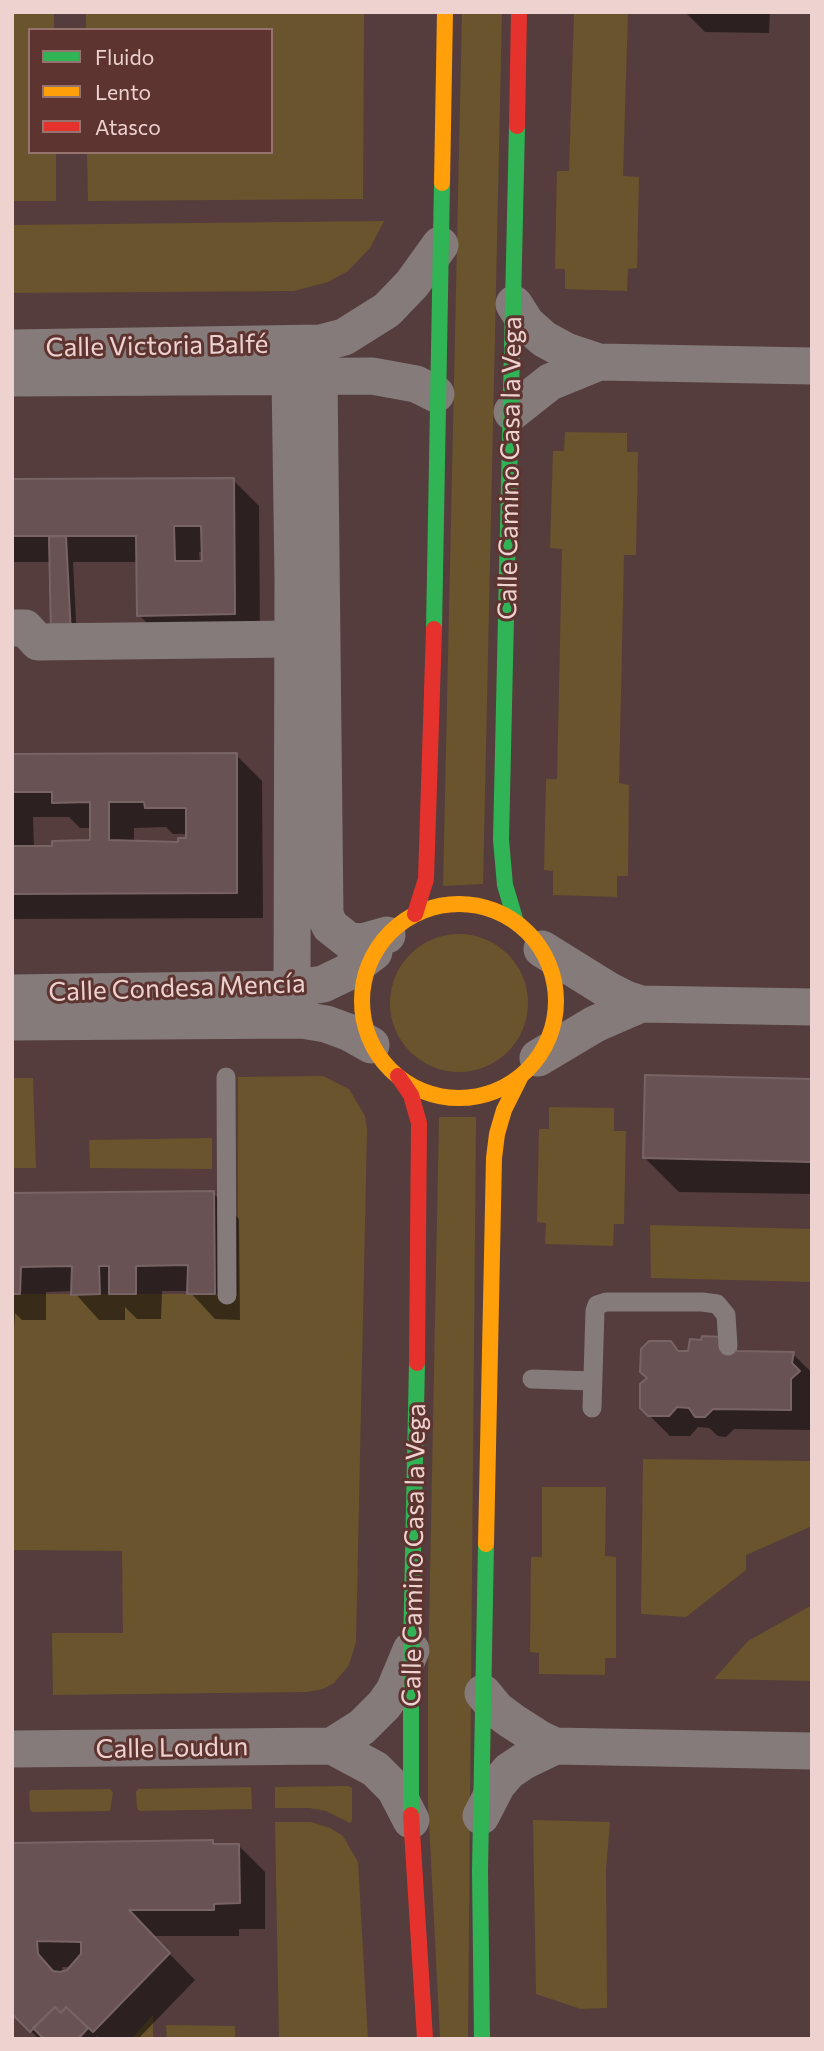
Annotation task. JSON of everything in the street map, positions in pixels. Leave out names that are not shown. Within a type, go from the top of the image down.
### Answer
[{"type":"street","points":[[445,12],[427,860],[423,893],[366,971],[362,1007],[371,1045],[382,1061],[398,1076],[415,1088],[433,1095],[463,1098],[496,1091],[595,1024],[641,1004]]},
{"type":"street","name":"Calle Camino Casa la Vega","points":[[516,922],[505,885],[501,840],[519,12]]},
{"type":"street","name":"Calle Victoria Balfé","points":[[12,379],[303,366],[321,343],[345,337],[387,310],[412,284],[440,245]]},
{"type":"street","points":[[514,304],[526,323],[544,339],[573,354],[599,362],[812,366]]},
{"type":"street","name":"Calle Victoria Balfé","points":[[12,348],[303,366],[356,376],[393,378],[416,384],[436,394]]},
{"type":"street","points":[[512,412],[550,382],[599,362]]},
{"type":"street","points":[[303,366],[320,433],[325,915],[330,926],[349,941],[362,942],[392,933],[434,906],[482,906],[500,912],[516,922],[542,949],[608,989],[641,1004],[812,1007]]},
{"type":"street","points":[[292,989],[293,639],[303,366]]},
{"type":"street","points":[[320,433],[341,394],[356,376]]},
{"type":"street","points":[[12,628],[25,628],[38,642],[293,639]]},
{"type":"street","name":"Calle Condesa Mencía","points":[[12,993],[292,989],[323,984],[346,973],[392,933]]},
{"type":"street","points":[[482,2039],[481,1816],[494,1158],[504,1110],[552,1030],[556,1009],[553,978],[542,949]]},
{"type":"street","name":"Calle Condesa Mencía","points":[[12,1022],[302,1020],[326,1024],[371,1045]]},
{"type":"street","name":"Calle Camino Casa la Vega","points":[[398,1076],[411,1095],[418,1115],[421,1202],[411,1650],[411,1820],[425,2039]]},
{"type":"street","points":[[332,1746],[362,1727],[384,1705],[394,1691],[411,1650]]},
{"type":"street","points":[[483,1693],[512,1721],[540,1740],[555,1746],[812,1751]]},
{"type":"street","name":"Calle Loudun","points":[[12,1749],[332,1746],[375,1769],[395,1789],[411,1820]]},
{"type":"street","points":[[481,1816],[497,1785],[509,1771],[555,1746]]},
{"type":"lane","points":[[226,1077],[226,1295]]},
{"type":"lane","points":[[592,1408],[597,1305],[606,1302],[717,1304],[726,1315],[728,1346]]},
{"type":"lane","points":[[531,1379],[593,1381]]},
{"type":"shaded area","points":[[12,12],[54,12],[54,28],[28,28],[28,154],[56,154],[56,201],[12,201]]},
{"type":"shaded area","points":[[86,12],[364,12],[363,199],[88,201],[87,154],[273,154],[273,28],[86,28]]},
{"type":"shaded area","points":[[462,12],[502,12],[483,884],[443,886]]},
{"type":"shaded area","points":[[574,12],[628,12],[623,176],[639,177],[637,268],[628,269],[627,291],[565,289],[565,269],[555,269],[557,171],[569,171]]},
{"type":"shaded area","points":[[384,221],[370,248],[348,271],[328,282],[294,291],[12,293],[12,225]]},
{"type":"shaded area","points":[[565,432],[627,433],[627,452],[638,452],[636,555],[624,555],[619,783],[629,785],[628,876],[617,876],[617,897],[553,895],[553,871],[544,870],[546,779],[557,779],[562,549],[550,548],[553,451],[564,451]]},
{"type":"shaded area","points":[[459,934],[486,939],[508,954],[523,976],[528,1003],[523,1030],[508,1052],[486,1067],[459,1072],[432,1067],[410,1052],[395,1030],[390,1003],[395,976],[410,954],[432,939]]},
{"type":"shaded area","points":[[323,1076],[349,1089],[365,1116],[367,1129],[356,1642],[349,1665],[334,1683],[323,1689],[307,1692],[53,1695],[52,1633],[123,1633],[122,1551],[12,1550],[12,1294],[238,1294],[238,1077]]},
{"type":"shaded area","points":[[12,1078],[33,1078],[36,1168],[12,1168]]},
{"type":"shaded area","points":[[549,1107],[614,1108],[614,1131],[626,1131],[624,1224],[614,1224],[613,1246],[545,1244],[546,1223],[537,1222],[539,1129],[549,1129]]},
{"type":"shaded area","points":[[439,1117],[476,1117],[468,2039],[440,2039],[428,1802]]},
{"type":"shaded area","points":[[212,1138],[212,1169],[90,1168],[89,1140]]},
{"type":"shaded area","points":[[650,1225],[812,1229],[812,1282],[651,1278]]},
{"type":"shaded area","points":[[643,1459],[812,1461],[812,1526],[746,1555],[746,1570],[686,1617],[641,1614]]},
{"type":"shaded area","points":[[542,1487],[606,1487],[605,1556],[616,1557],[616,1658],[605,1658],[605,1675],[539,1674],[539,1653],[530,1652],[531,1557],[542,1557]]},
{"type":"shaded area","points":[[812,1605],[812,1681],[714,1679],[748,1641]]},
{"type":"shaded area","points":[[251,1787],[252,1809],[137,1809],[138,1789]]},
{"type":"shaded area","points":[[275,1787],[352,1788],[350,1823],[326,1811],[275,1808]]},
{"type":"shaded area","points":[[110,1789],[113,1792],[110,1811],[30,1810],[31,1790]]},
{"type":"shaded area","points":[[533,1820],[610,1822],[606,1869],[607,2008],[581,2009],[536,1994]]},
{"type":"shaded area","points":[[275,1822],[311,1822],[330,1828],[343,1836],[358,1862],[368,2039],[279,2039]]},
{"type":"shaded area","points":[[153,2015],[153,2039],[131,2039]]},
{"type":"shaded area","points":[[166,2025],[235,2026],[235,2039],[167,2039]]},
{"type":"building","points":[[234,478],[235,614],[137,616],[136,536],[12,536],[12,479]],"holes":[[[174,526],[201,526],[202,561],[175,561]]]},
{"type":"building","points":[[66,536],[71,635],[51,636],[49,537]]},
{"type":"building","points":[[237,753],[237,893],[12,894],[12,846],[52,846],[52,841],[90,840],[90,802],[52,803],[52,792],[12,792],[12,754]],"holes":[[[109,802],[144,802],[145,808],[186,808],[186,838],[178,838],[178,842],[109,840]]]},
{"type":"building","points":[[645,1075],[812,1079],[812,1162],[643,1158]]},
{"type":"building","points":[[214,1191],[215,1294],[187,1294],[188,1265],[136,1266],[136,1294],[109,1294],[109,1266],[99,1266],[100,1294],[71,1295],[72,1266],[21,1267],[20,1294],[12,1294],[12,1193]]},
{"type":"building","points":[[702,1336],[723,1337],[737,1351],[794,1352],[792,1363],[800,1371],[791,1379],[791,1410],[713,1409],[705,1417],[695,1417],[689,1408],[677,1407],[669,1416],[648,1416],[640,1408],[640,1384],[647,1378],[640,1372],[641,1349],[649,1341],[671,1341],[678,1351],[688,1351],[690,1339],[701,1340]]},
{"type":"building","points":[[213,1840],[213,1844],[239,1844],[240,1903],[214,1904],[214,1910],[129,1910],[170,1953],[93,2032],[66,2007],[61,2013],[55,2007],[30,2032],[12,2014],[12,1843]],"holes":[[[37,1941],[81,1942],[81,1954],[67,1970],[60,1972],[53,1971],[38,1954]]]},
{"type":"building","points":[[55,2007],[61,2013],[66,2007],[88,2028],[78,2039],[44,2039],[33,2028]]},
{"type":"traffic: fast","points":[[516,922],[505,885],[501,840],[517,126]]},
{"type":"traffic: fast","points":[[434,629],[442,183]]},
{"type":"traffic: fast","points":[[411,1815],[411,1650],[417,1363]]},
{"type":"traffic: fast","points":[[482,2039],[480,1871],[486,1544]]},
{"type":"traffic: slow","points":[[442,183],[445,12]]},
{"type":"traffic: slow","points":[[459,904],[496,911],[528,932],[549,964],[556,1001],[549,1038],[528,1070],[496,1091],[459,1098],[422,1091],[390,1070],[369,1038],[362,1001],[369,964],[390,932],[422,911],[459,904]]},
{"type":"traffic: slow","points":[[486,1544],[494,1158],[504,1110],[521,1076]]},
{"type":"traffic: jam","points":[[517,126],[519,12]]},
{"type":"traffic: jam","points":[[415,914],[426,879],[434,629]]},
{"type":"traffic: jam","points":[[398,1076],[411,1095],[419,1123],[417,1363]]},
{"type":"traffic: jam","points":[[411,1815],[425,2039]]}]
